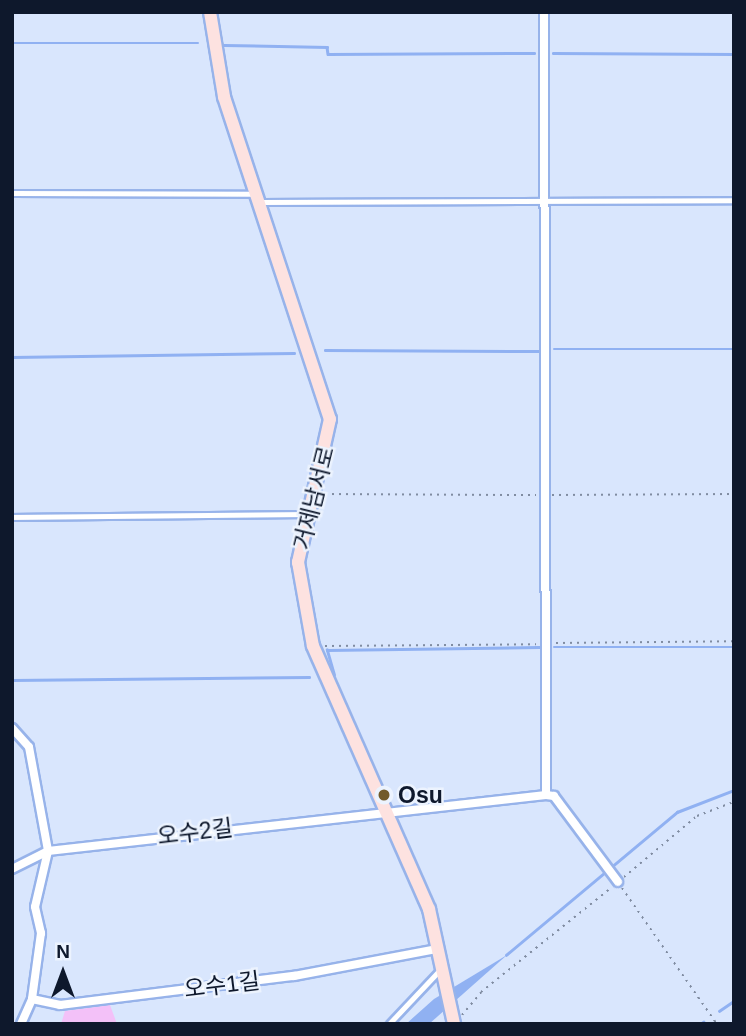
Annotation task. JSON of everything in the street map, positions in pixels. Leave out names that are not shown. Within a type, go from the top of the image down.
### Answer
[{"type":"main road","name":"거제남서로","points":[[210,12],[217,74],[330,419],[298,562],[313,646],[429,909],[454,1024]]},
{"type":"street","points":[[544,12],[546,795],[554,796],[618,882]]},
{"type":"street","points":[[12,728],[29,747],[48,851],[35,907],[41,933],[32,999],[21,1024]]},
{"type":"street","name":"오수2길","points":[[12,869],[48,851],[383,809],[546,795]]},
{"type":"street","name":"오수1길","points":[[32,999],[60,1005],[295,976],[438,949]]},
{"type":"lane","points":[[12,193],[258,198],[734,200]]},
{"type":"lane","points":[[12,517],[307,514]]},
{"type":"lane","points":[[390,1024],[427,991],[442,972]]},
{"type":"path","points":[[313,494],[734,494]]},
{"type":"path","points":[[313,646],[734,641]]},
{"type":"path","points":[[454,1024],[481,992],[697,816],[734,802]]},
{"type":"path","points":[[618,882],[717,1024]]},
{"type":"shaded area","points":[[110,1005],[117,1024],[61,1024],[65,1011]]},
{"type":"water","points":[[507,955],[429,1024],[406,1024],[434,999]]},
{"type":"waterway","points":[[12,43],[198,43]]},
{"type":"waterway","points":[[224,45],[327,47],[328,54],[534,53]]},
{"type":"waterway","points":[[553,53],[734,54]]},
{"type":"waterway","points":[[554,349],[734,349]]},
{"type":"waterway","points":[[325,350],[538,351]]},
{"type":"waterway","points":[[12,357],[294,353]]},
{"type":"waterway","points":[[334,675],[327,650],[539,647]]},
{"type":"waterway","points":[[554,647],[734,647]]},
{"type":"waterway","points":[[12,680],[309,677]]},
{"type":"waterway","points":[[506,955],[677,812],[734,790]]},
{"type":"waterway","points":[[719,1011],[734,1001]]},
{"type":"place","name":"Osu","points":[[384,795]]}]
